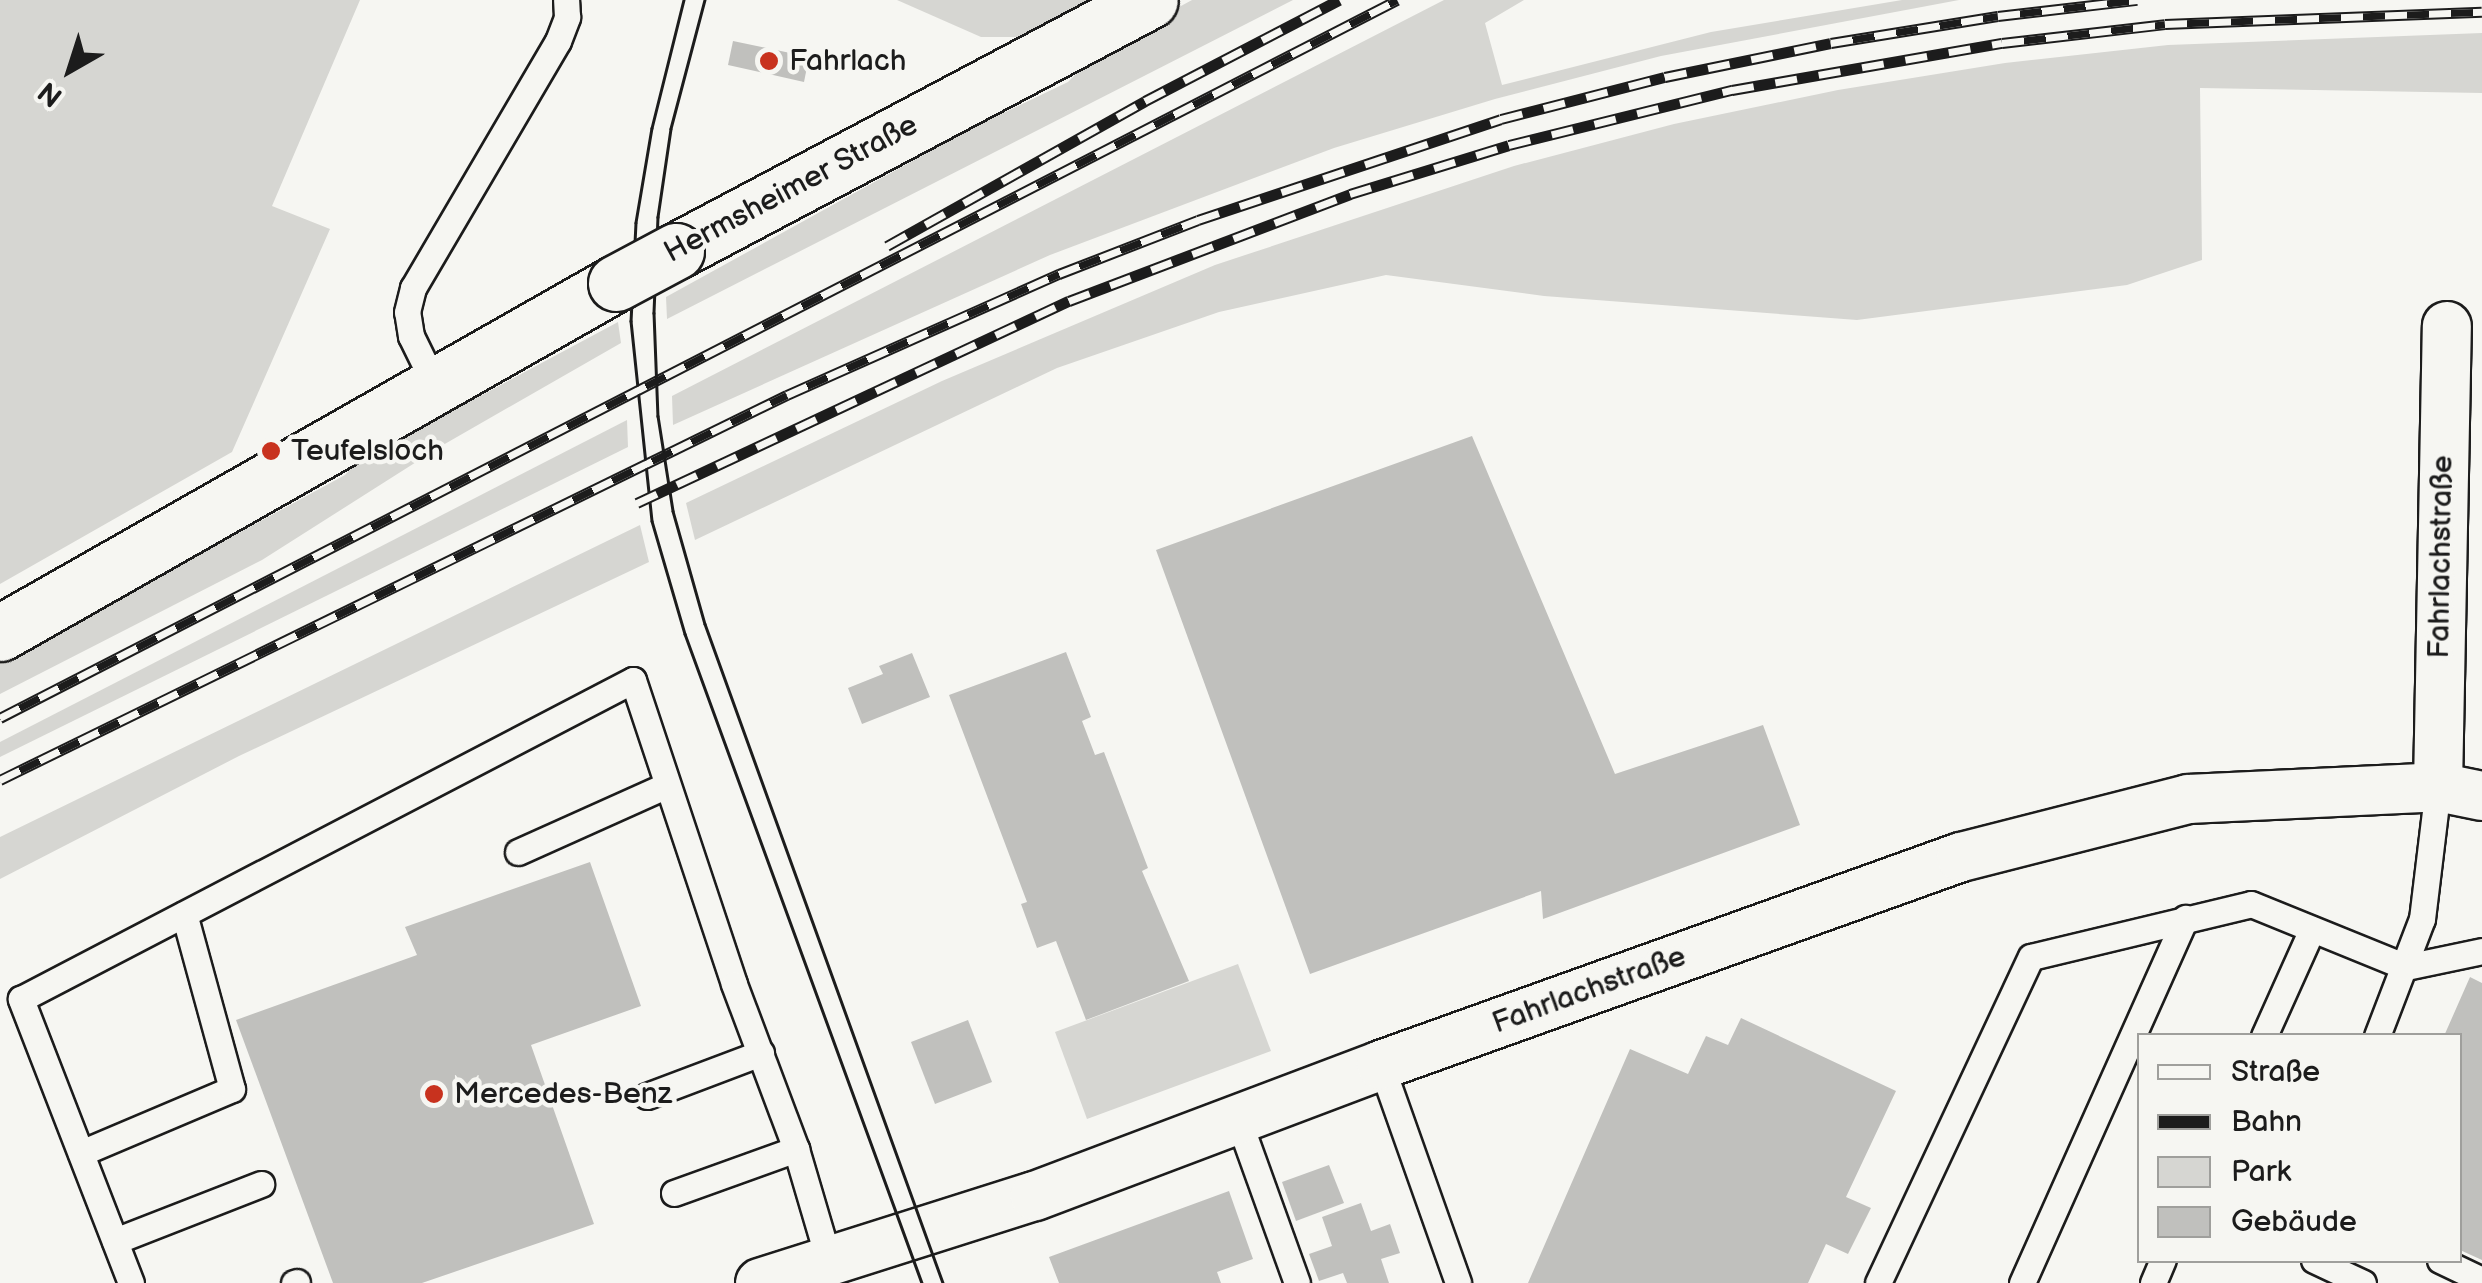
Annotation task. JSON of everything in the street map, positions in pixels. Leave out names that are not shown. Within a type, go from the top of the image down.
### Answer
[{"type":"street","name":"Hermsheimer Straße","points":[[0,633],[291,470],[434,382],[1150,0]]},
{"type":"street","name":"Fahrlachstraße","points":[[760,1283],[833,1272],[1381,1065],[1980,852],[2188,799],[2460,792],[2448,326]]},
{"type":"lane","points":[[434,382],[411,336],[407,312],[414,288],[558,41],[567,17],[566,0]]},
{"type":"lane","points":[[131,1283],[21,999],[633,680],[796,1149],[833,1272]]},
{"type":"lane","points":[[518,852],[668,784]]},
{"type":"lane","points":[[2377,1033],[2406,967],[2460,792]]},
{"type":"lane","points":[[1878,1283],[2031,958],[2251,904],[2406,967],[2482,951]]},
{"type":"lane","points":[[81,1153],[232,1089],[184,914]]},
{"type":"lane","points":[[2022,1283],[2185,918]]},
{"type":"lane","points":[[2265,1033],[2312,929]]},
{"type":"lane","points":[[647,1096],[761,1053]]},
{"type":"lane","points":[[1381,1065],[1458,1283]]},
{"type":"lane","points":[[1238,1119],[1297,1283]]},
{"type":"lane","points":[[674,1193],[796,1149]]},
{"type":"lane","points":[[115,1241],[261,1184]]},
{"type":"lane","points":[[2320,1263],[2363,1283]]},
{"type":"lane","points":[[2446,1263],[2482,1280]]},
{"type":"green space","points":[[0,0],[360,0],[272,206],[330,229],[232,452],[0,584]]},
{"type":"green space","points":[[897,0],[1094,0],[1019,37],[981,37]]},
{"type":"green space","points":[[1192,0],[1293,0],[667,319],[666,297],[974,127],[1068,82],[1100,50]]},
{"type":"green space","points":[[1444,0],[1524,0],[1485,23],[1502,85],[1711,32],[1902,0],[1959,0],[1661,56],[1495,99],[1334,148],[1050,255],[673,425],[672,396]]},
{"type":"green space","points":[[2482,33],[2482,93],[2200,88],[2202,260],[2127,285],[1857,320],[1544,296],[1386,275],[1219,312],[1057,368],[695,540],[686,503],[942,381],[1215,265],[1514,166],[1674,124],[1838,90],[2005,63],[2168,45]]},
{"type":"green space","points":[[618,322],[621,343],[443,445],[262,560],[0,694],[0,663],[345,475],[357,462]]},
{"type":"green space","points":[[627,420],[628,447],[0,757],[0,742]]},
{"type":"green space","points":[[640,525],[649,562],[239,756],[0,879],[0,837]]},
{"type":"green space","points":[[1238,964],[1271,1051],[1087,1119],[1055,1032]]},
{"type":"building","name":"Fahrlach","points":[[733,41],[809,57],[804,82],[728,65]]},
{"type":"building","points":[[1472,436],[1615,774],[1763,725],[1800,825],[1543,919],[1541,891],[1310,974],[1156,550]]},
{"type":"building","points":[[1066,652],[1091,717],[1082,721],[1095,755],[1104,752],[1148,868],[1142,871],[1189,981],[1086,1020],[1056,941],[1037,948],[1021,904],[1027,902],[949,695]]},
{"type":"building","points":[[912,653],[930,697],[862,724],[848,688],[883,674],[879,666]]},
{"type":"building","points":[[590,862],[641,1006],[531,1045],[594,1224],[422,1283],[333,1283],[236,1020],[417,955],[405,927]]},
{"type":"building","points":[[2470,977],[2482,983],[2482,1260],[2462,1251],[2462,1033],[2445,1033]]},
{"type":"building","points":[[1741,1018],[1896,1091],[1846,1197],[1871,1208],[1848,1254],[1826,1244],[1808,1283],[1528,1283],[1630,1049],[1688,1074],[1706,1036],[1728,1045]]},
{"type":"building","points":[[968,1020],[992,1082],[935,1104],[911,1042]]},
{"type":"building","points":[[1329,1165],[1344,1203],[1296,1221],[1282,1182]]},
{"type":"building","points":[[1229,1191],[1253,1259],[1217,1272],[1221,1283],[1059,1283],[1049,1257]]},
{"type":"building","points":[[1361,1203],[1371,1231],[1390,1224],[1400,1253],[1381,1259],[1389,1283],[1347,1283],[1343,1273],[1319,1281],[1309,1254],[1332,1246],[1322,1217]]},
{"type":"tram line","points":[[684,0],[652,128],[636,223],[631,321],[652,521],[685,634],[922,1283]]},
{"type":"tram line","points":[[705,0],[671,129],[658,217],[654,313],[658,416],[673,511],[705,624],[943,1283]]},
{"type":"railway","points":[[887,246],[1145,101],[1339,0]]},
{"type":"railway","points":[[0,718],[1397,0]]},
{"type":"railway","points":[[0,780],[787,395],[1059,274],[1198,220],[1501,119],[1665,77],[1831,43],[1998,16],[2137,0]]},
{"type":"railway","points":[[637,503],[1069,301],[1350,194],[1509,145],[1732,90],[2002,43],[2165,24],[2482,12]]},
{"type":"place","name":"Fahrlach","points":[[769,61]]},
{"type":"place","name":"Teufelsloch","points":[[271,451]]},
{"type":"place","name":"Mercedes-Benz","points":[[434,1094]]}]
